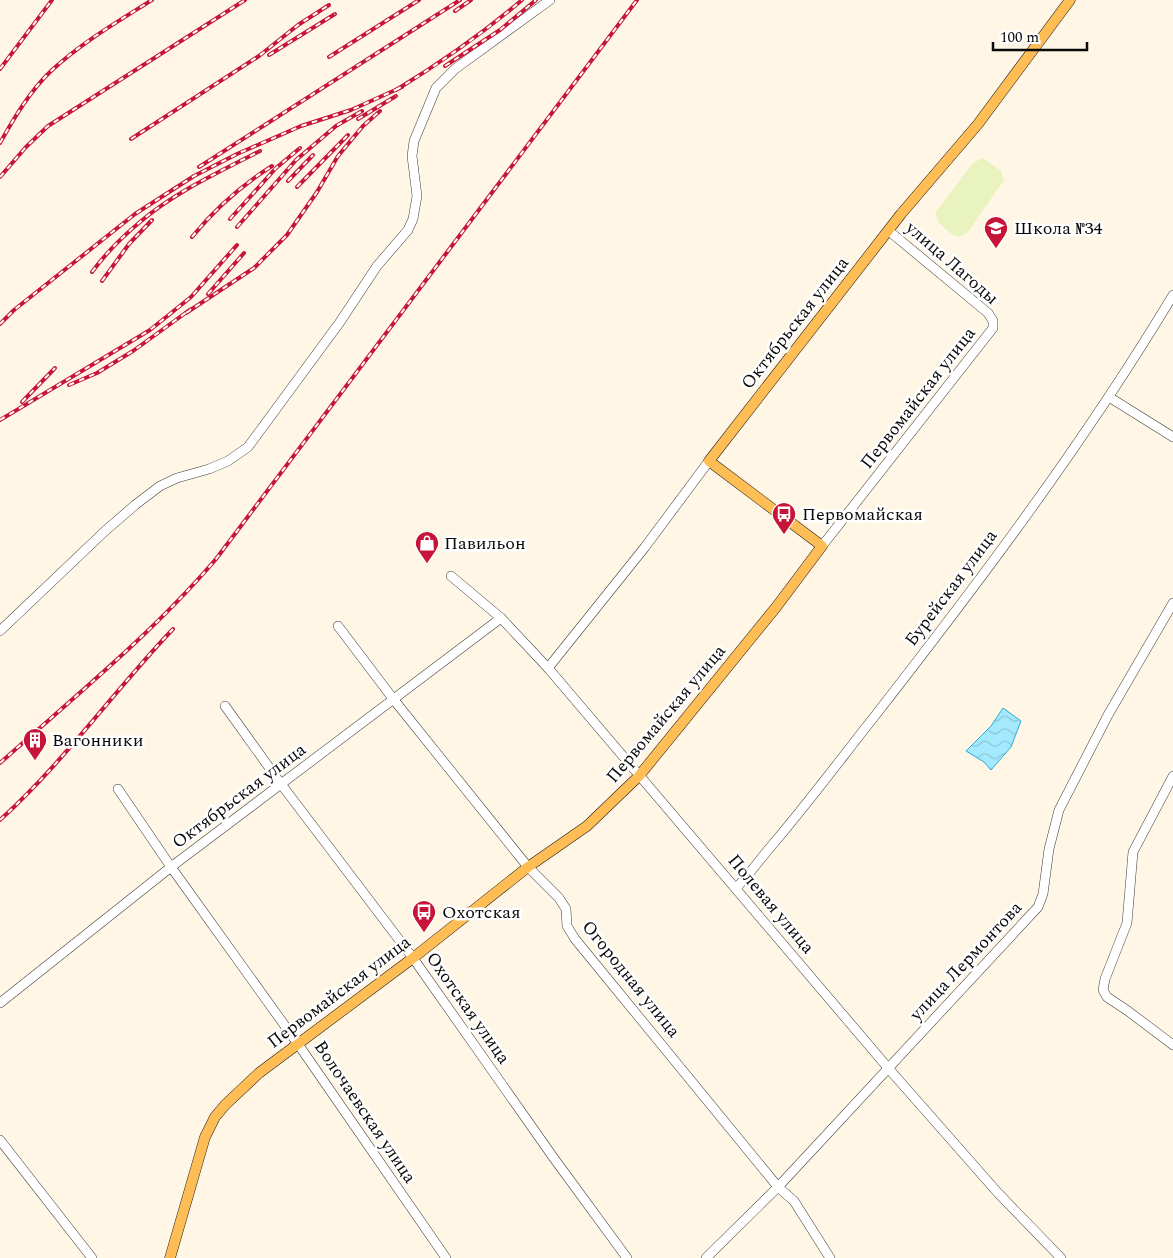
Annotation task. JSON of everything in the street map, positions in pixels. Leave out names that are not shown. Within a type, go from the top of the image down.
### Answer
[{"type":"main road","name":"Октябрьская улица","points":[[709,461],[901,214],[978,124],[1069,0]]},
{"type":"main road","points":[[709,461],[822,546]]},
{"type":"main road","name":"Первомайская улица","points":[[170,1258],[206,1137],[215,1117],[225,1105],[259,1073],[413,958],[528,867],[587,826],[639,776],[777,606],[822,546]]},
{"type":"street","points":[[0,631],[106,531],[160,486],[177,478],[209,469],[228,461],[248,447],[340,322],[377,266],[408,230],[413,219],[417,196],[412,156],[414,141],[436,88],[455,68],[550,0]]},
{"type":"street","name":"улица Лагоды","points":[[889,231],[988,313],[993,321]]},
{"type":"street","name":"Бурейская улица","points":[[736,888],[749,875],[792,822],[939,634],[1109,397],[1173,294]]},
{"type":"street","name":"Первомайская улица","points":[[822,546],[993,328],[993,321]]},
{"type":"street","points":[[1109,397],[1173,438]]},
{"type":"street","name":"Октябрьская улица","points":[[548,668],[645,547],[709,461]]},
{"type":"street","name":"Полевая улица","points":[[451,576],[500,618],[548,668],[889,1068],[998,1192],[1061,1258]]},
{"type":"street","name":"улица Лермонтова","points":[[706,1258],[778,1187],[1038,907],[1043,894],[1049,849],[1059,810],[1108,715],[1173,603]]},
{"type":"street","name":"Октябрьская улица","points":[[0,1003],[171,868],[500,618]]},
{"type":"street","name":"Огородная улица","points":[[338,626],[394,700],[528,867],[559,898],[566,910],[567,926],[575,939],[778,1187],[794,1201],[830,1258]]},
{"type":"street","name":"Охотская улица","points":[[225,706],[281,784],[413,958],[552,1157],[627,1258]]},
{"type":"street","points":[[1173,776],[1133,852],[1128,923],[1106,979],[1104,992],[1173,1046]]},
{"type":"street","name":"Волочаевская улица","points":[[118,789],[171,868],[298,1044],[446,1258]]},
{"type":"street","points":[[0,1140],[92,1258]]},
{"type":"green space","points":[[983,158],[1001,171],[1004,180],[968,232],[958,237],[940,224],[936,212],[973,163]]},
{"type":"water","points":[[1003,708],[1021,721],[1011,747],[991,770],[984,762],[966,751],[991,726]]},
{"type":"railway","points":[[0,69],[52,0]]},
{"type":"railway","points":[[0,143],[29,96],[51,71],[87,42],[152,0]]},
{"type":"railway","points":[[0,177],[26,147],[48,126],[245,0]]},
{"type":"railway","points":[[329,57],[419,0]]},
{"type":"railway","points":[[199,167],[460,0]]},
{"type":"railway","points":[[455,11],[471,0]]},
{"type":"railway","points":[[396,90],[461,48],[522,0]]},
{"type":"railway","points":[[445,66],[500,30],[536,0]]},
{"type":"railway","points":[[0,763],[139,639],[216,559],[637,0]]},
{"type":"railway","points":[[131,139],[259,56],[298,25],[329,5]]},
{"type":"railway","points":[[269,55],[335,14]]},
{"type":"railway","points":[[0,324],[14,310],[135,214],[194,176],[237,154],[301,126],[351,110],[402,87]]},
{"type":"railway","points":[[358,119],[396,96]]},
{"type":"railway","points":[[237,227],[296,160],[336,126],[362,111]]},
{"type":"railway","points":[[186,313],[254,268],[287,235],[317,192],[338,156],[363,126],[380,111]]},
{"type":"railway","points":[[297,187],[348,135]]},
{"type":"railway","points":[[230,219],[276,168],[300,148]]},
{"type":"railway","points":[[92,272],[121,239],[154,211],[198,183],[260,151]]},
{"type":"railway","points":[[288,181],[313,155]]},
{"type":"railway","points":[[192,237],[229,198],[272,166]]},
{"type":"railway","points":[[102,281],[129,244],[152,220]]},
{"type":"railway","points":[[0,420],[150,330],[191,297],[237,245]]},
{"type":"railway","points":[[208,294],[244,253]]},
{"type":"railway","points":[[69,385],[97,373],[133,351],[191,309]]},
{"type":"railway","points":[[22,402],[55,368]]},
{"type":"railway","points":[[0,820],[46,774],[173,629]]},
{"type":"place","name":"Школа №34","points":[[996,249]]},
{"type":"place","name":"Первомайская","points":[[784,535]]},
{"type":"place","name":"Павильон","points":[[427,564]]},
{"type":"place","name":"Вагонники","points":[[35,761]]},
{"type":"place","name":"Охотская","points":[[424,933]]}]
